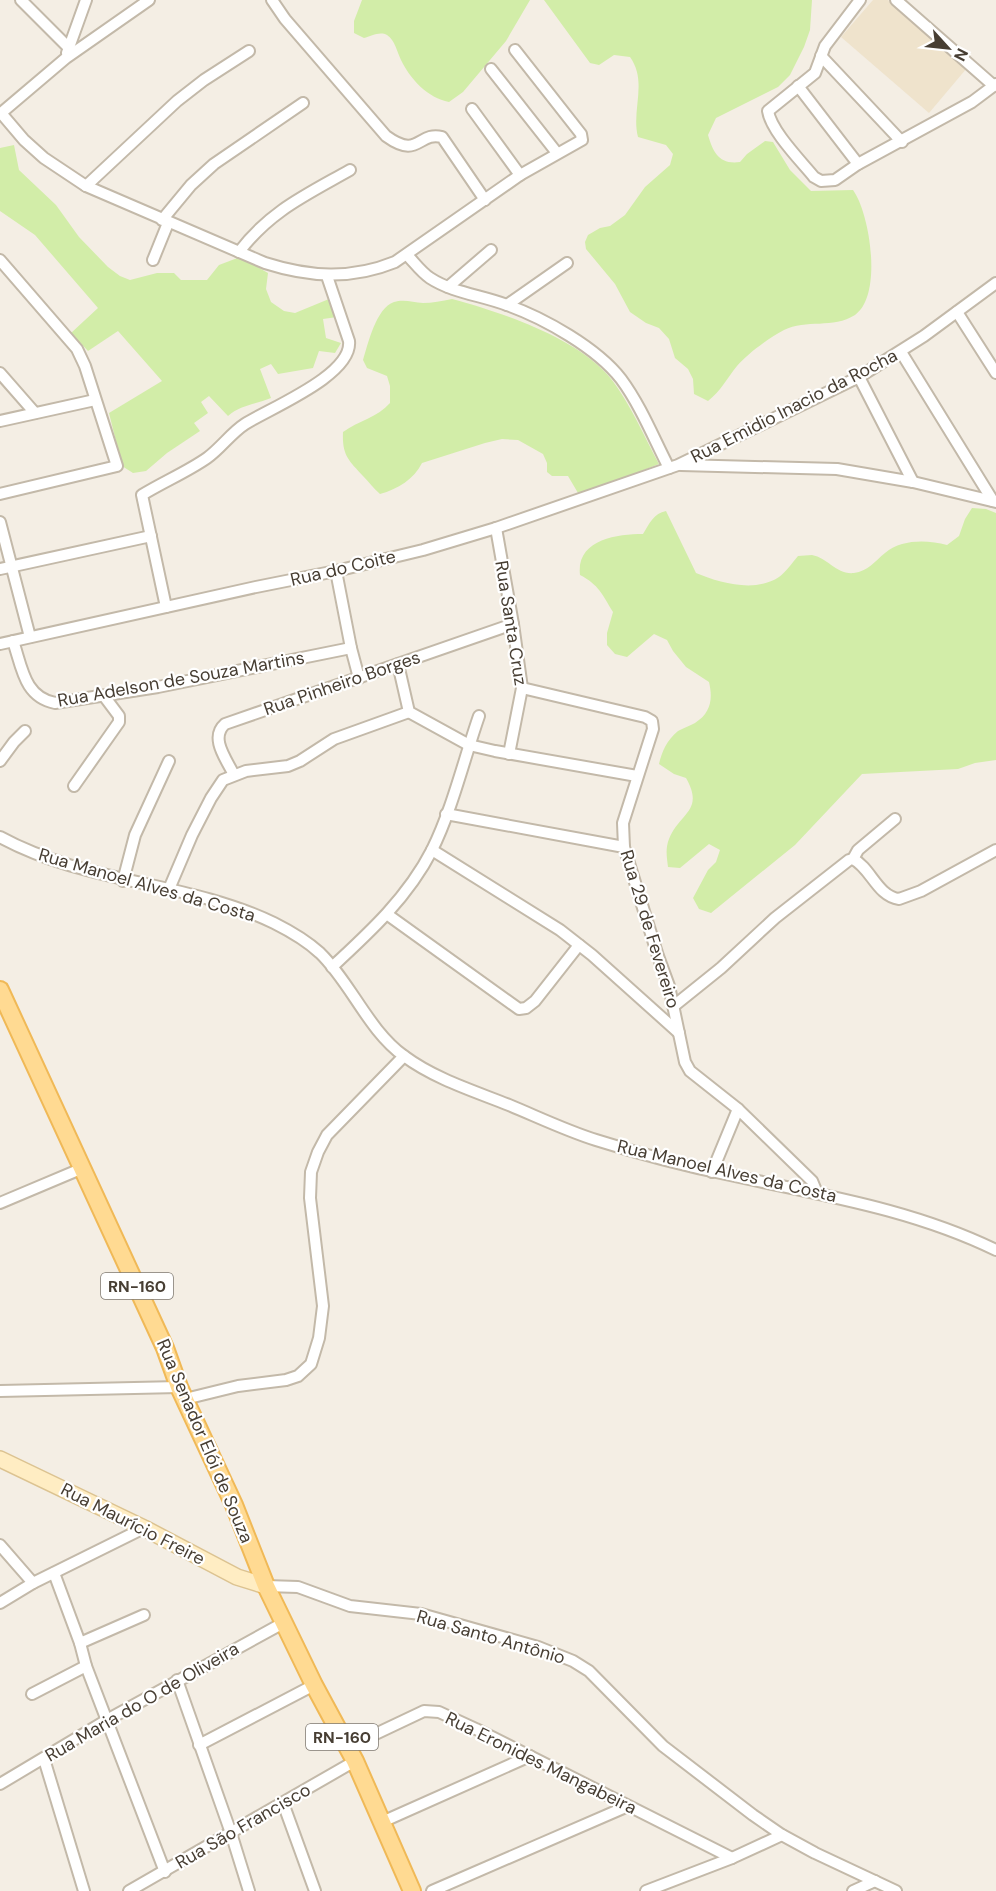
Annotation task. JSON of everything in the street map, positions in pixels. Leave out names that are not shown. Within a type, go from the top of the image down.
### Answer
[{"type":"main road","name":"Rua Senador Elói de Souza","points":[[0,990],[165,1348],[182,1393],[234,1505],[266,1586],[314,1685],[352,1754],[412,1891]]},
{"type":"street","points":[[21,0],[67,53]]},
{"type":"street","points":[[67,53],[86,0]]},
{"type":"street","points":[[149,0],[67,53],[0,113],[44,158],[86,186],[239,252],[289,270],[327,276],[377,270],[407,255],[520,175],[582,140],[581,134],[515,50]]},
{"type":"street","points":[[272,0],[285,19],[386,136],[406,147],[434,136],[442,137],[485,200]]},
{"type":"street","points":[[860,0],[825,45],[815,73],[770,108],[768,112],[783,139],[814,177],[821,181],[835,180],[858,164],[972,102],[995,85],[896,0]]},
{"type":"street","points":[[86,186],[177,101],[204,80],[249,51]]},
{"type":"street","points":[[821,56],[902,142]]},
{"type":"street","points":[[491,69],[557,153]]},
{"type":"street","points":[[798,86],[858,164]]},
{"type":"street","points":[[153,260],[165,221],[191,185],[235,147],[303,103]]},
{"type":"street","points":[[472,109],[520,175]]},
{"type":"street","points":[[239,252],[255,231],[282,210],[350,170]]},
{"type":"street","points":[[448,287],[491,250]]},
{"type":"street","points":[[407,255],[428,276],[448,287],[507,305],[560,331],[606,363],[632,395],[673,466],[837,469],[913,482],[994,502]]},
{"type":"street","points":[[0,260],[77,348],[117,466],[0,494]]},
{"type":"street","points":[[507,305],[567,263]]},
{"type":"street","points":[[166,607],[142,495],[208,457],[242,426],[321,381],[345,359],[350,350],[349,341],[327,276]]},
{"type":"street","name":"Rua Emidio Inacio da Rocha","points":[[673,466],[859,377],[901,352],[996,283]]},
{"type":"street","points":[[957,312],[996,373]]},
{"type":"street","points":[[901,352],[994,502]]},
{"type":"street","points":[[0,373],[35,413]]},
{"type":"street","points":[[859,377],[913,482]]},
{"type":"street","points":[[0,421],[95,400]]},
{"type":"street","name":"Rua do Coite","points":[[0,644],[336,572],[496,528],[673,466]]},
{"type":"street","points":[[0,522],[6,568],[30,637]]},
{"type":"street","name":"Rua Santa Cruz","points":[[496,528],[522,688],[509,753]]},
{"type":"street","points":[[6,568],[151,536]]},
{"type":"street","points":[[336,572],[359,678]]},
{"type":"street","name":"Rua Pinheiro Borges","points":[[234,775],[218,738],[218,731],[225,724],[513,624]]},
{"type":"street","name":"Rua Adelson de Souza Martins","points":[[13,641],[27,682],[34,694],[55,704],[351,648]]},
{"type":"street","points":[[398,664],[409,712],[469,745],[637,776]]},
{"type":"street","name":"Rua 29 de Fevereiro","points":[[522,688],[645,717],[652,721],[653,729],[623,823],[624,847],[675,1005],[685,1062],[690,1071],[738,1109],[812,1181],[817,1193]]},
{"type":"street","points":[[74,786],[119,722],[119,716],[104,696]]},
{"type":"street","points":[[169,889],[211,798],[223,780],[246,771],[288,766],[334,739],[409,712]]},
{"type":"street","points":[[332,968],[388,915],[432,850],[479,716]]},
{"type":"street","points":[[0,761],[25,731]]},
{"type":"street","points":[[123,880],[135,835],[169,761]]},
{"type":"street","points":[[446,814],[624,847]]},
{"type":"street","points":[[675,1005],[721,969],[774,918],[853,859],[858,850],[895,819]]},
{"type":"street","name":"Rua Manoel Alves da Costa","points":[[0,837],[40,857],[242,909],[301,938],[332,968],[389,1042],[404,1056],[454,1083],[595,1140],[712,1172],[817,1193],[907,1215],[996,1250]]},
{"type":"street","points":[[432,850],[560,930],[679,1033]]},
{"type":"street","points":[[853,859],[863,866],[886,894],[899,899],[921,891],[996,850]]},
{"type":"street","points":[[388,915],[519,1009],[530,1006],[535,1001],[579,945]]},
{"type":"street","points":[[0,1391],[182,1393],[286,1380],[298,1376],[311,1364],[319,1338],[323,1305],[310,1198],[310,1172],[327,1135],[404,1056]]},
{"type":"street","points":[[712,1172],[738,1109]]},
{"type":"street","points":[[0,1203],[83,1168]]},
{"type":"street","name":"Rua Maurício Freire","points":[[0,1459],[144,1528],[237,1577],[266,1586]]},
{"type":"street","points":[[0,1603],[33,1583],[144,1528]]},
{"type":"street","points":[[0,1545],[33,1583]]},
{"type":"street","points":[[54,1573],[80,1642],[86,1666],[165,1872]]},
{"type":"street","name":"Rua Santo Antônio","points":[[266,1586],[298,1587],[350,1606],[421,1614],[564,1656],[589,1671],[663,1746],[753,1815],[782,1835],[815,1853],[896,1891]]},
{"type":"street","points":[[80,1642],[144,1615]]},
{"type":"street","name":"Rua Maria do O de Oliveira","points":[[0,1784],[177,1680],[285,1622]]},
{"type":"street","points":[[32,1694],[86,1666]]},
{"type":"street","points":[[177,1680],[249,1891]]},
{"type":"street","points":[[199,1745],[314,1685]]},
{"type":"street","name":"Rua Eronides Mangabeira","points":[[352,1754],[424,1711],[433,1710],[530,1756],[732,1858]]},
{"type":"street","name":"Rua São Francisco","points":[[129,1891],[283,1803],[352,1754]]},
{"type":"street","points":[[382,1822],[530,1756]]},
{"type":"street","points":[[44,1759],[84,1891]]},
{"type":"street","points":[[283,1803],[315,1891]]},
{"type":"street","points":[[432,1891],[628,1806]]},
{"type":"street","points":[[646,1891],[732,1858],[782,1835]]},
{"type":"street","points":[[853,1891],[875,1881]]},
{"type":"shaded area","points":[[873,0],[888,0],[967,68],[929,113],[841,37]]},
{"type":"green space","points":[[362,0],[530,0],[506,41],[463,92],[449,102],[427,92],[415,81],[390,37],[378,34],[364,38],[354,33],[354,21]]},
{"type":"green space","points":[[544,0],[812,0],[810,30],[790,75],[778,87],[716,118],[708,135],[715,152],[727,161],[740,162],[765,141],[773,142],[790,170],[811,191],[853,190],[864,217],[871,254],[869,291],[864,305],[855,315],[838,322],[801,325],[784,330],[747,356],[708,401],[694,394],[693,379],[688,369],[675,358],[669,339],[659,328],[646,323],[630,312],[615,284],[586,249],[585,242],[588,235],[600,228],[610,226],[625,215],[645,187],[670,165],[673,154],[666,145],[638,137],[636,117],[638,76],[630,57],[614,55],[599,65],[590,63]]},
{"type":"green space","points":[[14,145],[19,170],[56,205],[79,237],[120,276],[130,280],[157,273],[174,273],[181,280],[207,280],[219,265],[240,257],[268,273],[266,289],[271,302],[284,311],[295,313],[329,299],[337,317],[323,319],[326,338],[341,343],[335,353],[319,351],[313,368],[278,374],[271,364],[260,369],[271,398],[243,407],[228,416],[209,396],[201,402],[208,413],[194,423],[200,431],[167,453],[146,471],[133,473],[122,466],[109,413],[162,381],[118,331],[88,351],[71,333],[98,308],[35,235],[0,211],[0,148]]},
{"type":"green space","points":[[452,299],[533,326],[573,347],[590,359],[613,381],[659,464],[588,492],[578,493],[568,476],[552,476],[547,472],[547,463],[543,454],[518,440],[502,439],[422,463],[405,483],[380,494],[350,461],[345,452],[343,440],[343,432],[380,412],[390,403],[390,386],[387,376],[367,368],[363,360],[370,336],[382,311],[394,302],[426,303]]},
{"type":"green space","points":[[972,508],[986,509],[996,513],[996,760],[975,763],[958,769],[862,774],[795,845],[711,913],[699,909],[693,898],[708,870],[716,862],[720,850],[709,844],[680,868],[668,867],[669,839],[692,805],[693,798],[686,778],[674,774],[659,764],[663,750],[671,738],[678,731],[700,719],[708,710],[711,700],[709,682],[686,667],[667,640],[654,634],[627,657],[615,654],[607,645],[607,633],[613,612],[596,586],[580,575],[580,563],[584,554],[600,541],[621,535],[643,534],[655,517],[666,511],[696,573],[726,583],[759,585],[779,577],[798,556],[812,555],[823,559],[837,569],[854,573],[867,568],[899,545],[931,542],[947,545],[959,536]]}]
